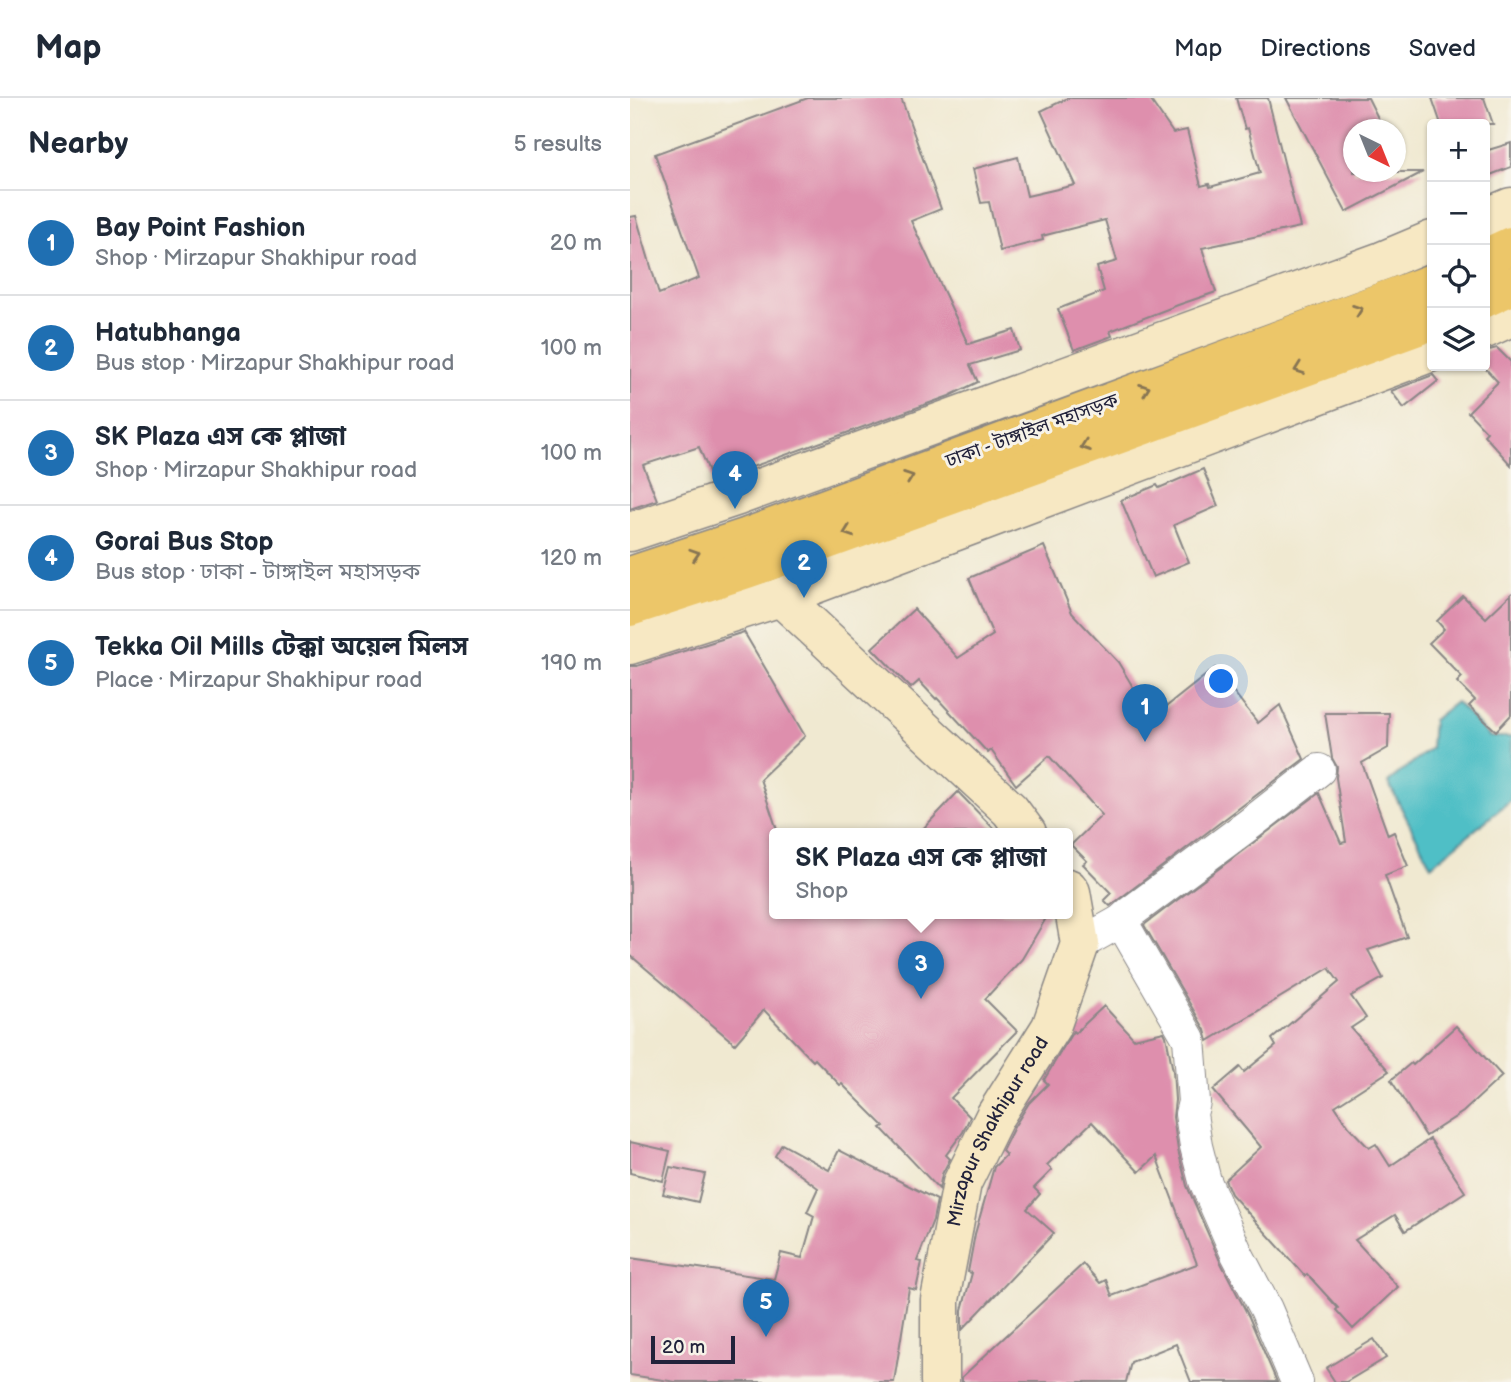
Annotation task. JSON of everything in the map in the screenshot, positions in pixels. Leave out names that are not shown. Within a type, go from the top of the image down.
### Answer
[{"type":"highway","points":[[1490,256],[1511,246]]},
{"type":"highway","name":"ঢাকা - টাঙ্গাইল মহাসড়ক","points":[[630,576],[758,533],[1427,284]]},
{"type":"highway","points":[[1490,296],[1511,286]]},
{"type":"highway","name":"ঢাকা - টাঙ্গাইল মহাসড়ক","points":[[630,607],[747,569],[1427,323]]},
{"type":"main road","points":[[1490,216],[1511,206]]},
{"type":"main road","points":[[630,532],[764,487],[1427,242]]},
{"type":"main road","points":[[1490,327],[1511,317]]},
{"type":"main road","points":[[630,645],[781,597],[1427,354]]},
{"type":"main road","points":[[781,597],[1010,810],[1023,828]]},
{"type":"main road","name":"Mirzapur Shakhipur road","points":[[940,1382],[940,1300],[962,1183],[995,1116],[1051,1027],[1080,944],[1073,904]]},
{"type":"street","points":[[1080,944],[1121,921],[1319,770]]},
{"type":"street","points":[[1121,921],[1189,1040],[1195,1102],[1191,1114],[1205,1181],[1237,1254],[1266,1308],[1297,1382]]},
{"type":"water","points":[[1456,702],[1490,737],[1511,737],[1511,800],[1431,866],[1388,782],[1431,748],[1433,720]]},
{"type":"building","points":[[808,98],[901,98],[941,209],[911,221],[968,344],[1014,330],[1020,350],[970,365],[978,382],[949,396],[713,481],[699,447],[643,465],[657,500],[630,509],[630,217],[636,216],[659,294],[699,278],[655,154]]},
{"type":"building","points":[[1068,98],[1149,98],[1173,133],[1187,130],[1201,186],[1209,184],[1210,187],[1260,173],[1248,128],[1245,129],[1236,98],[1268,98],[1300,227],[1202,248],[1216,292],[1110,331],[1112,336],[1074,350],[1058,309],[1104,291],[1097,267],[1117,261],[1105,220],[1042,236],[1043,240],[1000,251],[989,202],[981,203],[973,169],[1018,157],[1027,196],[1075,185],[1041,111]]},
{"type":"building","points":[[1286,98],[1368,98],[1378,119],[1343,119],[1343,182],[1404,182],[1346,212]]},
{"type":"building","points":[[1432,98],[1484,98],[1493,124],[1490,124],[1490,119],[1439,119]]},
{"type":"building","points":[[1511,143],[1511,167],[1490,175],[1490,149]]},
{"type":"building","points":[[1406,172],[1423,172],[1406,181]]},
{"type":"building","points":[[1497,348],[1511,362],[1511,465],[1484,435],[1487,432],[1468,412],[1498,382],[1488,371],[1490,371],[1490,350]]},
{"type":"building","points":[[1433,375],[1438,381],[1404,408],[1391,391]]},
{"type":"building","points":[[1203,469],[1218,506],[1174,525],[1189,562],[1153,577],[1121,500],[1157,485],[1159,488]]},
{"type":"building","points":[[1044,546],[1072,613],[1118,662],[1136,692],[1140,688],[1157,714],[1215,668],[1258,723],[1280,705],[1304,759],[1110,906],[1104,900],[1111,893],[1083,864],[1087,861],[1073,847],[1073,843],[1102,815],[1049,756],[1016,785],[991,750],[988,753],[937,698],[919,681],[911,688],[872,648],[914,609],[958,658],[993,635],[969,578]]},
{"type":"building","points":[[1511,594],[1511,715],[1496,731],[1469,706],[1475,700],[1457,682],[1462,677],[1429,643],[1444,629],[1437,621],[1463,596],[1486,618]]},
{"type":"building","points":[[744,632],[805,736],[760,779],[776,828],[769,828],[769,919],[1045,919],[1022,959],[985,999],[1017,1031],[951,1098],[970,1117],[946,1155],[950,1159],[942,1174],[939,1189],[881,1128],[884,1126],[815,1059],[813,1061],[764,1010],[735,1044],[630,955],[630,666]]},
{"type":"building","points":[[1325,713],[1389,713],[1388,748],[1362,763],[1388,835],[1394,832],[1408,866],[1385,875],[1407,937],[1368,950],[1383,978],[1351,996],[1366,1018],[1351,1028],[1389,1071],[1335,1106],[1349,1127],[1369,1148],[1376,1144],[1390,1166],[1430,1139],[1465,1192],[1405,1231],[1395,1215],[1355,1240],[1398,1287],[1353,1329],[1336,1310],[1338,1308],[1307,1274],[1305,1276],[1231,1194],[1225,1180],[1261,1147],[1213,1090],[1240,1067],[1244,1072],[1276,1046],[1272,1039],[1339,982],[1329,968],[1208,1041],[1205,1030],[1144,925],[1319,793],[1341,843],[1346,842],[1336,778],[1337,767],[1332,758]]},
{"type":"building","points":[[958,792],[993,828],[924,828]]},
{"type":"building","points":[[1104,1006],[1134,1039],[1164,1032],[1166,1036],[1173,1071],[1173,1117],[1187,1186],[1277,1382],[1191,1382],[1176,1344],[1131,1362],[1126,1382],[962,1382],[962,1377],[1083,1264],[1100,1283],[1106,1280],[1112,1296],[1197,1264],[1156,1156],[1139,1172],[1092,1122],[1047,1165],[1052,1170],[1034,1188],[1040,1194],[1027,1209],[1054,1233],[962,1330],[962,1310],[972,1273],[968,1272],[975,1234],[994,1167],[1006,1155],[1002,1151],[1029,1103],[1048,1084],[1044,1080],[1073,1031],[1075,1033]]},
{"type":"building","points":[[1456,1026],[1502,1076],[1463,1112],[1426,1136],[1391,1080],[1411,1063],[1413,1065]]},
{"type":"building","points":[[630,1142],[670,1151],[663,1181],[630,1173]]},
{"type":"building","points":[[782,1144],[829,1170],[839,1150],[937,1200],[933,1220],[917,1261],[922,1262],[916,1290],[909,1288],[894,1382],[676,1382],[630,1375],[630,1258],[774,1279],[781,1253],[802,1258],[814,1216],[807,1212],[818,1188],[775,1156]]},
{"type":"building","points":[[670,1167],[705,1174],[698,1202],[663,1194]]},
{"type":"building","points":[[1374,1339],[1386,1358],[1346,1382],[1335,1382],[1326,1368]]},
{"type":"place","name":"Gorai Bus Stop","points":[[735,509]]},
{"type":"place","name":"Hatubhanga","points":[[804,598]]},
{"type":"place","name":"Bay Point Fashion","points":[[1145,742]]},
{"type":"place","name":"SK Plaza এস কে প্লাজা","points":[[921,999]]},
{"type":"place","name":"Tekka Oil Mills টেক্কা অয়েল মিলস","points":[[766,1337]]}]
